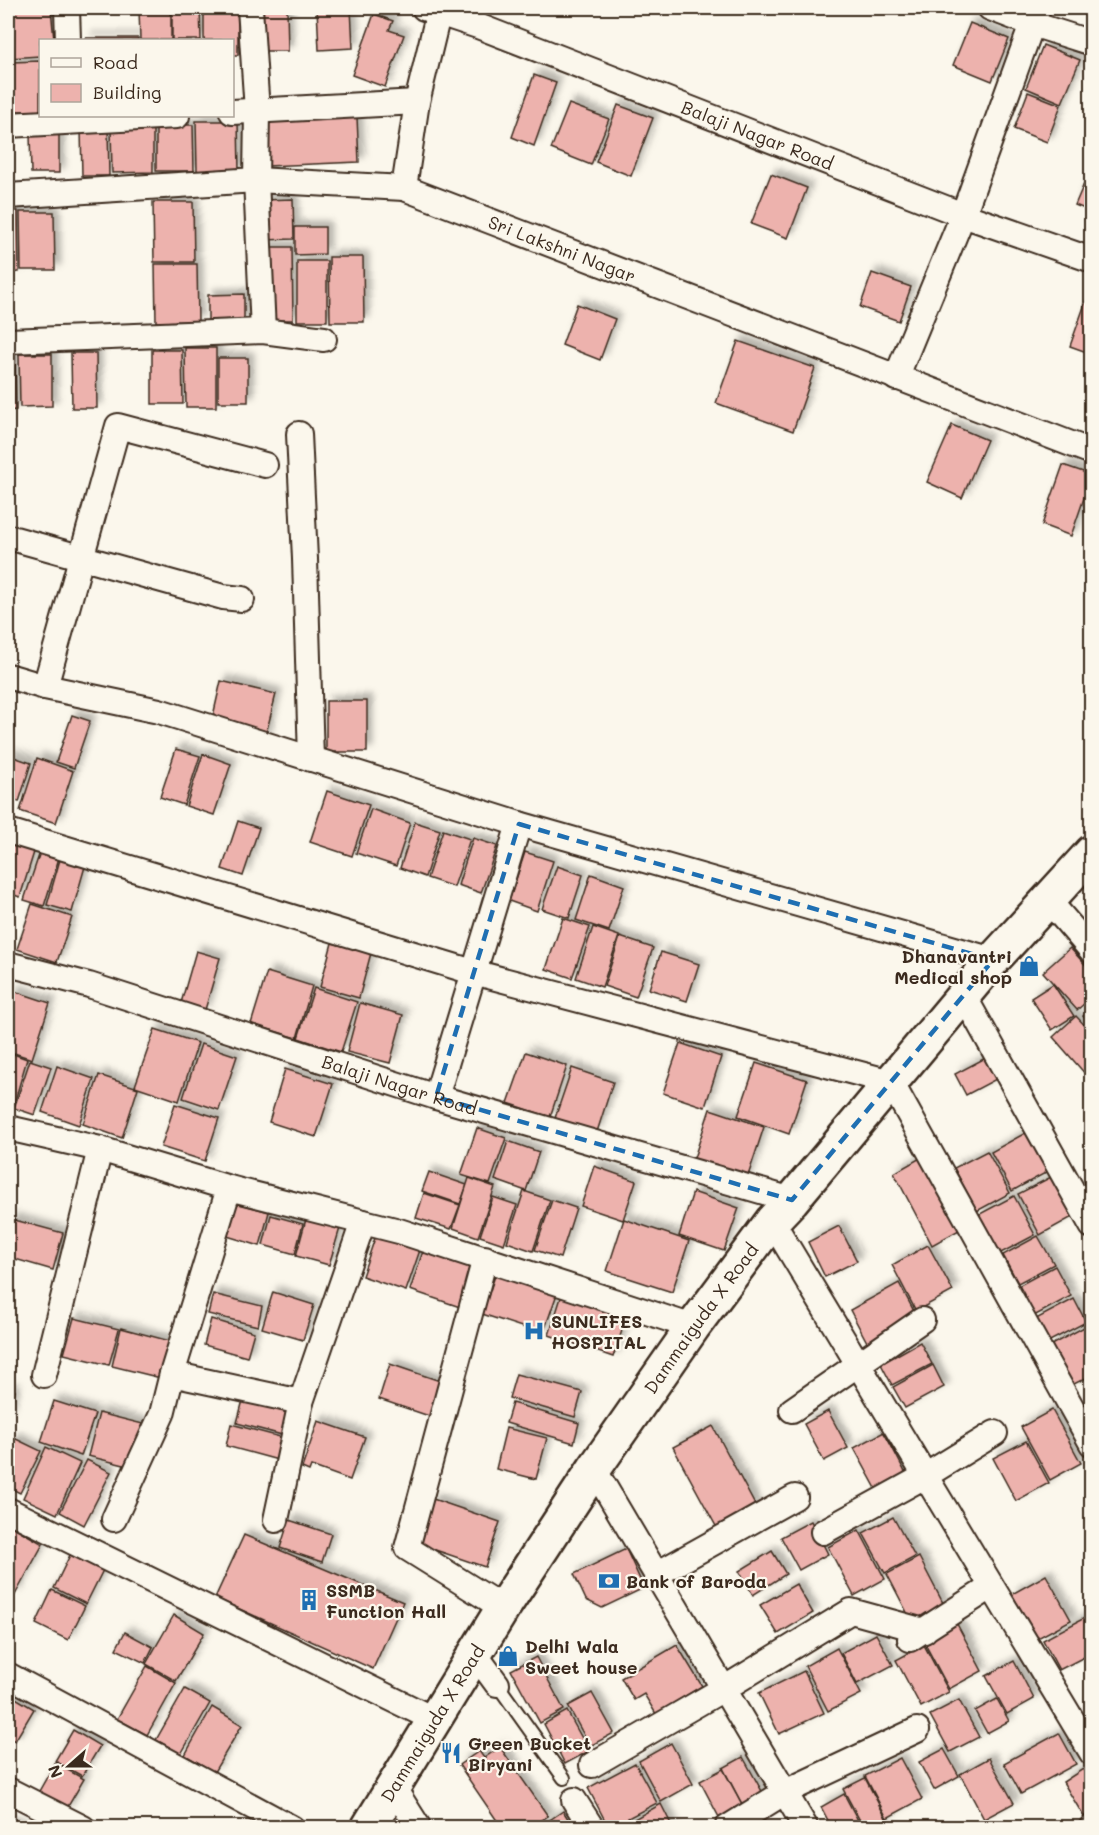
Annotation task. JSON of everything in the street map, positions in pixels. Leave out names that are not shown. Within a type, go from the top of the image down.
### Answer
[{"type":"street","points":[[67,8],[68,39]]},
{"type":"street","points":[[250,8],[257,111],[256,180],[263,331]]},
{"type":"street","points":[[990,8],[1035,16],[1092,43]]},
{"type":"street","points":[[404,188],[431,9]]},
{"type":"street","name":"Balaji Nagar Road","points":[[431,9],[481,16],[963,215],[1092,260]]},
{"type":"street","points":[[896,378],[963,215],[1035,16]]},
{"type":"street","points":[[234,112],[417,102]]},
{"type":"street","points":[[8,125],[69,118],[123,117]]},
{"type":"street","name":"Sri Lakshni Nagar","points":[[8,196],[256,180],[404,188],[1092,452]]},
{"type":"street","points":[[8,341],[263,331],[324,339]]},
{"type":"street","points":[[45,687],[118,426],[265,465]]},
{"type":"street","points":[[299,434],[311,759]]},
{"type":"street","points":[[8,537],[223,597],[242,599]]},
{"type":"street","points":[[8,676],[45,687],[159,711],[519,824],[993,960]]},
{"type":"street","points":[[436,1097],[519,824]]},
{"type":"street","points":[[8,831],[473,972],[891,1082],[1092,1444]]},
{"type":"street","name":"Dammaiguda X Road","points":[[368,1827],[503,1608],[594,1468],[693,1327],[782,1210],[993,960],[1092,852]]},
{"type":"street","points":[[1049,901],[1092,951]]},
{"type":"street","name":"Balaji Nagar Road","points":[[8,963],[89,985],[782,1210]]},
{"type":"street","points":[[964,996],[1092,1226]]},
{"type":"street","points":[[8,1128],[100,1149],[230,1188],[363,1222],[485,1258],[693,1327]]},
{"type":"street","points":[[44,1375],[100,1149]]},
{"type":"street","points":[[114,1519],[162,1414],[172,1374],[230,1188]]},
{"type":"street","points":[[782,1210],[858,1365],[1092,1753]]},
{"type":"street","points":[[276,1520],[301,1402],[363,1222]]},
{"type":"street","points":[[485,1258],[407,1548],[503,1608]]},
{"type":"street","points":[[792,1410],[922,1320]]},
{"type":"street","points":[[172,1374],[301,1402]]},
{"type":"street","points":[[823,1532],[925,1476],[995,1433]]},
{"type":"street","points":[[594,1468],[806,1827]]},
{"type":"street","points":[[657,1574],[795,1497]]},
{"type":"street","points":[[8,1510],[435,1720]]},
{"type":"street","points":[[592,1765],[725,1688],[850,1611],[914,1637],[991,1587]]},
{"type":"street","points":[[475,1654],[497,1684]]},
{"type":"street","points":[[8,1675],[292,1827]]},
{"type":"street","points":[[727,1827],[785,1792],[917,1730]]},
{"type":"street","points":[[393,1787],[419,1827]]},
{"type":"street","points":[[569,1789],[592,1827]]},
{"type":"street","points":[[8,1790],[83,1827]]},
{"type":"lane","points":[[497,1684],[569,1789]]},
{"type":"highlighted area","points":[[519,824],[993,960],[792,1200],[436,1097]]},
{"type":"building","points":[[51,8],[54,39],[39,39],[39,56],[9,58],[8,11]]},
{"type":"building","points":[[139,8],[171,8],[171,39],[140,39]]},
{"type":"building","points":[[172,8],[200,8],[201,39],[172,39]]},
{"type":"building","points":[[204,8],[238,8],[238,55],[234,55],[234,39],[204,39]]},
{"type":"building","points":[[255,8],[287,8],[288,51],[256,51]]},
{"type":"building","points":[[317,8],[351,8],[353,48],[319,50]]},
{"type":"building","points":[[374,14],[393,21],[389,30],[404,35],[385,87],[352,75]]},
{"type":"building","points":[[970,23],[1009,39],[992,81],[953,65]]},
{"type":"building","points":[[86,38],[138,38],[138,39]]},
{"type":"building","points":[[1043,45],[1080,60],[1062,103],[1026,88]]},
{"type":"building","points":[[39,61],[39,111],[14,111],[11,62]]},
{"type":"building","points":[[8,65],[10,65],[11,110],[8,111]]},
{"type":"building","points":[[534,75],[556,83],[534,146],[512,137]]},
{"type":"building","points":[[1028,92],[1061,105],[1047,142],[1014,129]]},
{"type":"building","points":[[569,104],[609,119],[591,165],[551,149]]},
{"type":"building","points":[[618,105],[653,118],[631,176],[596,162]]},
{"type":"building","points":[[357,117],[359,162],[267,166],[264,121]]},
{"type":"building","points":[[196,121],[238,121],[239,171],[197,171]]},
{"type":"building","points":[[156,125],[193,125],[194,171],[156,171]]},
{"type":"building","points":[[153,126],[153,172],[112,173],[111,127]]},
{"type":"building","points":[[81,128],[108,128],[109,176],[82,176]]},
{"type":"building","points":[[30,133],[59,133],[59,173],[31,173]]},
{"type":"building","points":[[1092,165],[1092,212],[1075,205]]},
{"type":"building","points":[[771,174],[807,188],[788,238],[751,224]]},
{"type":"building","points":[[293,199],[294,239],[263,240],[262,200]]},
{"type":"building","points":[[153,202],[193,202],[194,262],[154,262]]},
{"type":"building","points":[[8,211],[18,211],[19,272],[8,273]]},
{"type":"building","points":[[20,212],[54,212],[55,270],[21,270]]},
{"type":"building","points":[[295,227],[325,227],[325,254],[295,255]]},
{"type":"building","points":[[262,247],[292,247],[293,320],[263,320]]},
{"type":"building","points":[[329,257],[363,257],[364,322],[330,322]]},
{"type":"building","points":[[297,261],[327,261],[327,321],[297,321]]},
{"type":"building","points":[[155,264],[197,264],[198,321],[156,322]]},
{"type":"building","points":[[872,273],[911,287],[899,321],[860,307]]},
{"type":"building","points":[[1092,284],[1092,354],[1070,346]]},
{"type":"building","points":[[244,294],[244,323],[208,323],[208,295]]},
{"type":"building","points":[[577,304],[615,319],[600,360],[562,345]]},
{"type":"building","points":[[738,341],[815,368],[793,431],[716,403]]},
{"type":"building","points":[[185,348],[216,348],[216,407],[186,407]]},
{"type":"building","points":[[152,350],[182,350],[183,404],[152,404]]},
{"type":"building","points":[[71,353],[96,353],[97,408],[72,408]]},
{"type":"building","points":[[8,354],[15,354],[16,410],[8,411]]},
{"type":"building","points":[[19,354],[52,354],[52,406],[20,407]]},
{"type":"building","points":[[218,358],[248,358],[248,402],[218,402]]},
{"type":"building","points":[[952,425],[987,440],[962,498],[927,482]]},
{"type":"building","points":[[1063,465],[1092,475],[1071,536],[1042,525]]},
{"type":"building","points":[[221,681],[276,694],[265,738],[211,725]]},
{"type":"building","points":[[326,701],[367,701],[367,752],[326,752]]},
{"type":"building","points":[[72,715],[90,721],[74,768],[56,762]]},
{"type":"building","points":[[176,749],[200,756],[184,805],[160,797]]},
{"type":"building","points":[[203,754],[231,764],[214,815],[186,806]]},
{"type":"building","points":[[8,755],[31,763],[19,802],[8,798]]},
{"type":"building","points":[[37,758],[73,771],[56,823],[20,811]]},
{"type":"building","points":[[327,791],[369,805],[352,856],[310,842]]},
{"type":"building","points":[[371,809],[410,823],[396,866],[356,853]]},
{"type":"building","points":[[238,821],[259,828],[243,876],[222,869]]},
{"type":"building","points":[[415,822],[440,830],[425,877],[400,868]]},
{"type":"building","points":[[443,830],[470,839],[454,887],[427,878]]},
{"type":"building","points":[[473,838],[497,846],[481,893],[458,885]]},
{"type":"building","points":[[8,841],[35,849],[20,897],[8,893]]},
{"type":"building","points":[[40,852],[59,858],[44,906],[24,900]]},
{"type":"building","points":[[525,852],[553,861],[537,911],[509,901]]},
{"type":"building","points":[[61,856],[86,863],[72,912],[47,905]]},
{"type":"building","points":[[557,866],[583,875],[569,918],[542,909]]},
{"type":"building","points":[[591,874],[624,886],[609,931],[576,920]]},
{"type":"building","points":[[32,904],[72,917],[57,962],[17,949]]},
{"type":"building","points":[[563,918],[590,927],[572,978],[546,969]]},
{"type":"building","points":[[593,927],[619,936],[602,987],[576,978]]},
{"type":"building","points":[[620,937],[653,948],[636,997],[604,986]]},
{"type":"building","points":[[332,943],[371,953],[359,998],[320,987]]},
{"type":"building","points":[[1070,948],[1092,972],[1092,997],[1077,1010],[1043,972]]},
{"type":"building","points":[[196,951],[220,958],[205,1010],[181,1003]]},
{"type":"building","points":[[661,952],[699,964],[687,1001],[649,989]]},
{"type":"building","points":[[267,972],[312,986],[297,1038],[251,1024]]},
{"type":"building","points":[[1053,984],[1074,1016],[1052,1030],[1031,998]]},
{"type":"building","points":[[314,988],[357,1002],[341,1052],[298,1038]]},
{"type":"building","points":[[14,991],[50,1003],[32,1059],[8,1051],[8,1009]]},
{"type":"building","points":[[360,1003],[403,1015],[390,1063],[347,1052]]},
{"type":"building","points":[[1092,1009],[1092,1026],[1083,1016]]},
{"type":"building","points":[[1076,1016],[1092,1033],[1092,1072],[1087,1076],[1053,1037]]},
{"type":"building","points":[[155,1029],[198,1043],[179,1101],[135,1086]]},
{"type":"building","points":[[680,1043],[721,1057],[705,1107],[663,1093]]},
{"type":"building","points":[[201,1044],[237,1056],[219,1110],[183,1098]]},
{"type":"building","points":[[8,1052],[27,1059],[13,1107],[8,1106]]},
{"type":"building","points":[[526,1052],[567,1066],[550,1117],[508,1103]]},
{"type":"building","points":[[991,1055],[1002,1076],[966,1095],[955,1074]]},
{"type":"building","points":[[30,1060],[51,1067],[35,1115],[14,1108]]},
{"type":"building","points":[[756,1063],[807,1080],[789,1134],[738,1116]]},
{"type":"building","points":[[57,1066],[94,1079],[79,1125],[42,1112]]},
{"type":"building","points":[[572,1068],[613,1082],[597,1132],[555,1118]]},
{"type":"building","points":[[285,1069],[333,1084],[316,1137],[269,1122]]},
{"type":"building","points":[[99,1075],[138,1088],[122,1138],[83,1124]]},
{"type":"building","points":[[175,1104],[219,1118],[205,1161],[161,1147]]},
{"type":"building","points":[[710,1109],[764,1127],[747,1179],[693,1161]]},
{"type":"building","points":[[477,1128],[506,1138],[490,1184],[461,1175]]},
{"type":"building","points":[[1029,1131],[1051,1170],[1012,1191],[991,1152]]},
{"type":"building","points":[[508,1141],[539,1152],[526,1191],[495,1180]]},
{"type":"building","points":[[987,1151],[1010,1193],[977,1211],[954,1168]]},
{"type":"building","points":[[922,1157],[961,1229],[932,1245],[894,1173]]},
{"type":"building","points":[[594,1166],[636,1181],[623,1220],[581,1206]]},
{"type":"building","points":[[429,1172],[467,1185],[460,1204],[422,1191]]},
{"type":"building","points":[[1055,1175],[1076,1215],[1040,1235],[1018,1194]]},
{"type":"building","points":[[469,1178],[495,1187],[478,1237],[453,1228]]},
{"type":"building","points":[[524,1191],[550,1200],[533,1251],[507,1242]]},
{"type":"building","points":[[693,1192],[739,1208],[724,1251],[679,1236]]},
{"type":"building","points":[[424,1193],[460,1205],[451,1229],[416,1218]]},
{"type":"building","points":[[1014,1196],[1035,1235],[999,1254],[978,1215]]},
{"type":"building","points":[[493,1197],[517,1205],[504,1244],[480,1236]]},
{"type":"building","points":[[552,1200],[576,1208],[560,1258],[535,1250]]},
{"type":"building","points":[[237,1203],[269,1212],[260,1246],[227,1236]]},
{"type":"building","points":[[271,1215],[303,1224],[295,1254],[263,1245]]},
{"type":"building","points":[[11,1219],[63,1233],[53,1270],[8,1257],[8,1233]]},
{"type":"building","points":[[306,1219],[340,1228],[329,1265],[296,1256]]},
{"type":"building","points":[[624,1219],[689,1241],[672,1292],[607,1271]]},
{"type":"building","points":[[839,1226],[857,1261],[825,1277],[808,1242]]},
{"type":"building","points":[[376,1235],[420,1250],[406,1291],[362,1276]]},
{"type":"building","points":[[1038,1236],[1054,1264],[1018,1283],[1003,1255]]},
{"type":"building","points":[[928,1245],[953,1291],[916,1311],[892,1265]]},
{"type":"building","points":[[424,1248],[473,1265],[460,1307],[410,1290]]},
{"type":"building","points":[[1055,1266],[1071,1296],[1034,1316],[1018,1286]]},
{"type":"building","points":[[497,1270],[558,1291],[543,1334],[482,1314]]},
{"type":"building","points":[[899,1283],[917,1317],[868,1344],[850,1310]]},
{"type":"building","points":[[564,1288],[629,1310],[613,1357],[549,1335]]},
{"type":"building","points":[[273,1292],[314,1305],[303,1340],[262,1328]]},
{"type":"building","points":[[213,1294],[262,1306],[258,1326],[208,1314]]},
{"type":"building","points":[[1074,1299],[1086,1322],[1048,1342],[1036,1319]]},
{"type":"building","points":[[74,1318],[119,1329],[109,1365],[64,1354]]},
{"type":"building","points":[[211,1319],[254,1332],[247,1357],[204,1345]]},
{"type":"building","points":[[1086,1326],[1092,1337],[1092,1375],[1072,1385],[1051,1345]]},
{"type":"building","points":[[121,1328],[170,1341],[161,1378],[112,1366]]},
{"type":"building","points":[[920,1342],[932,1364],[892,1385],[881,1364]]},
{"type":"building","points":[[390,1364],[443,1382],[432,1417],[379,1399]]},
{"type":"building","points":[[933,1365],[944,1387],[905,1408],[893,1387]]},
{"type":"building","points":[[516,1374],[582,1392],[575,1417],[509,1398]]},
{"type":"building","points":[[8,1389],[15,1391],[8,1417]]},
{"type":"building","points":[[243,1400],[292,1414],[286,1436],[237,1423]]},
{"type":"building","points":[[54,1401],[95,1414],[81,1456],[41,1442]]},
{"type":"building","points":[[512,1403],[579,1423],[574,1443],[506,1423]]},
{"type":"building","points":[[1052,1410],[1081,1463],[1050,1480],[1021,1427]]},
{"type":"building","points":[[828,1411],[848,1448],[824,1461],[804,1424]]},
{"type":"building","points":[[99,1413],[147,1425],[136,1468],[88,1456]]},
{"type":"building","points":[[318,1421],[365,1437],[350,1480],[311,1466],[309,1471],[302,1468]]},
{"type":"building","points":[[231,1424],[284,1438],[278,1460],[226,1446]]},
{"type":"building","points":[[713,1426],[756,1507],[717,1528],[673,1447]]},
{"type":"building","points":[[506,1428],[547,1438],[536,1479],[496,1469]]},
{"type":"building","points":[[884,1432],[907,1476],[878,1492],[854,1448]]},
{"type":"building","points":[[14,1438],[41,1451],[20,1493],[8,1487],[8,1451]]},
{"type":"building","points":[[1026,1441],[1049,1483],[1016,1501],[993,1458]]},
{"type":"building","points":[[46,1447],[80,1463],[57,1514],[23,1498]]},
{"type":"building","points":[[87,1460],[111,1472],[84,1525],[60,1512]]},
{"type":"building","points":[[433,1499],[500,1522],[485,1567],[418,1544]]},
{"type":"building","points":[[893,1517],[915,1557],[885,1573],[863,1533]]},
{"type":"building","points":[[289,1520],[331,1534],[322,1562],[280,1548]]},
{"type":"building","points":[[811,1521],[828,1554],[799,1570],[781,1537]]},
{"type":"building","points":[[10,1525],[43,1544],[15,1595],[8,1590],[8,1531]]},
{"type":"building","points":[[859,1530],[885,1579],[854,1596],[828,1547]]},
{"type":"building","name":"SSMB Function Hall","points":[[244,1535],[403,1602],[373,1669],[215,1598]]},
{"type":"building","name":"Bank of Baroda","points":[[626,1549],[644,1588],[602,1608],[586,1600],[574,1574]]},
{"type":"building","points":[[772,1551],[786,1574],[753,1595],[739,1571]]},
{"type":"building","points":[[71,1553],[103,1570],[86,1604],[54,1588]]},
{"type":"building","points":[[919,1557],[944,1605],[912,1622],[887,1574]]},
{"type":"building","points":[[1046,1575],[1071,1620],[1036,1639],[1012,1594]]},
{"type":"building","points":[[796,1584],[813,1613],[778,1634],[760,1605]]},
{"type":"building","points":[[52,1590],[85,1606],[68,1640],[36,1624]]},
{"type":"building","points":[[1092,1614],[1092,1653],[1059,1670],[1043,1640]]},
{"type":"building","points":[[174,1615],[204,1633],[176,1681],[146,1664]]},
{"type":"building","points":[[957,1624],[982,1671],[949,1689],[924,1642]]},
{"type":"building","points":[[125,1632],[153,1647],[145,1663],[116,1649]]},
{"type":"building","points":[[876,1634],[893,1665],[857,1684],[841,1653]]},
{"type":"building","points":[[677,1645],[702,1686],[656,1714],[644,1694],[634,1700],[621,1678]]},
{"type":"building","points":[[924,1645],[949,1692],[921,1707],[896,1660]]},
{"type":"building","points":[[837,1648],[861,1694],[828,1711],[805,1666]]},
{"type":"building","points":[[536,1657],[564,1710],[540,1723],[511,1670]]},
{"type":"building","points":[[1014,1661],[1034,1699],[1007,1714],[986,1676]]},
{"type":"building","points":[[147,1666],[176,1683],[147,1735],[117,1719]]},
{"type":"building","points":[[804,1671],[824,1713],[779,1734],[759,1693]]},
{"type":"building","points":[[185,1689],[210,1703],[181,1754],[156,1740]]},
{"type":"building","points":[[592,1693],[614,1733],[590,1746],[568,1706]]},
{"type":"building","points":[[9,1694],[34,1709],[15,1741],[8,1737]]},
{"type":"building","points":[[997,1699],[1009,1721],[987,1733],[975,1711]]},
{"type":"building","points":[[959,1700],[979,1737],[950,1752],[930,1715]]},
{"type":"building","points":[[212,1707],[242,1725],[214,1772],[185,1755]]},
{"type":"building","points":[[567,1711],[589,1751],[565,1764],[544,1724]]},
{"type":"building","points":[[73,1730],[100,1746],[82,1776],[55,1761]]},
{"type":"building","points":[[1059,1733],[1076,1764],[1021,1794],[1004,1763]]},
{"type":"building","points":[[671,1743],[693,1784],[661,1802],[639,1761]]},
{"type":"building","points":[[500,1747],[548,1816],[530,1828],[502,1828],[459,1765],[479,1751],[484,1758]]},
{"type":"building","points":[[944,1749],[959,1776],[934,1790],[919,1762]]},
{"type":"building","points":[[743,1757],[764,1795],[743,1806],[723,1768]]},
{"type":"building","points":[[900,1758],[922,1799],[887,1818],[865,1776]]},
{"type":"building","points":[[989,1758],[1014,1803],[984,1819],[960,1774]]},
{"type":"building","points":[[55,1763],[84,1779],[66,1810],[38,1793]]},
{"type":"building","points":[[635,1763],[657,1803],[609,1828],[588,1788]]},
{"type":"building","points":[[723,1769],[744,1808],[721,1821],[700,1781]]},
{"type":"building","points":[[1083,1769],[1092,1782],[1090,1827],[1063,1782]]},
{"type":"building","points":[[865,1778],[887,1820],[873,1828],[864,1828],[843,1789]]},
{"type":"building","points":[[844,1794],[862,1828],[832,1828],[821,1807]]},
{"type":"building","points":[[661,1804],[673,1828],[618,1828]]},
{"type":"building","points":[[563,1811],[574,1828],[538,1828]]},
{"type":"building","points":[[8,1821],[28,1828],[8,1828]]},
{"type":"place","name":"Dhanavantri Medical shop","points":[[1029,966]]},
{"type":"place","name":"SUNLIFES HOSPITAL","points":[[534,1331]]},
{"type":"place","name":"Bank of Baroda","points":[[609,1581]]},
{"type":"place","name":"SSMB Function Hall","points":[[309,1600]]},
{"type":"place","name":"Delhi Wala Sweet house","points":[[508,1656]]},
{"type":"place","name":"Green Bucket Biryani","points":[[451,1753]]}]
